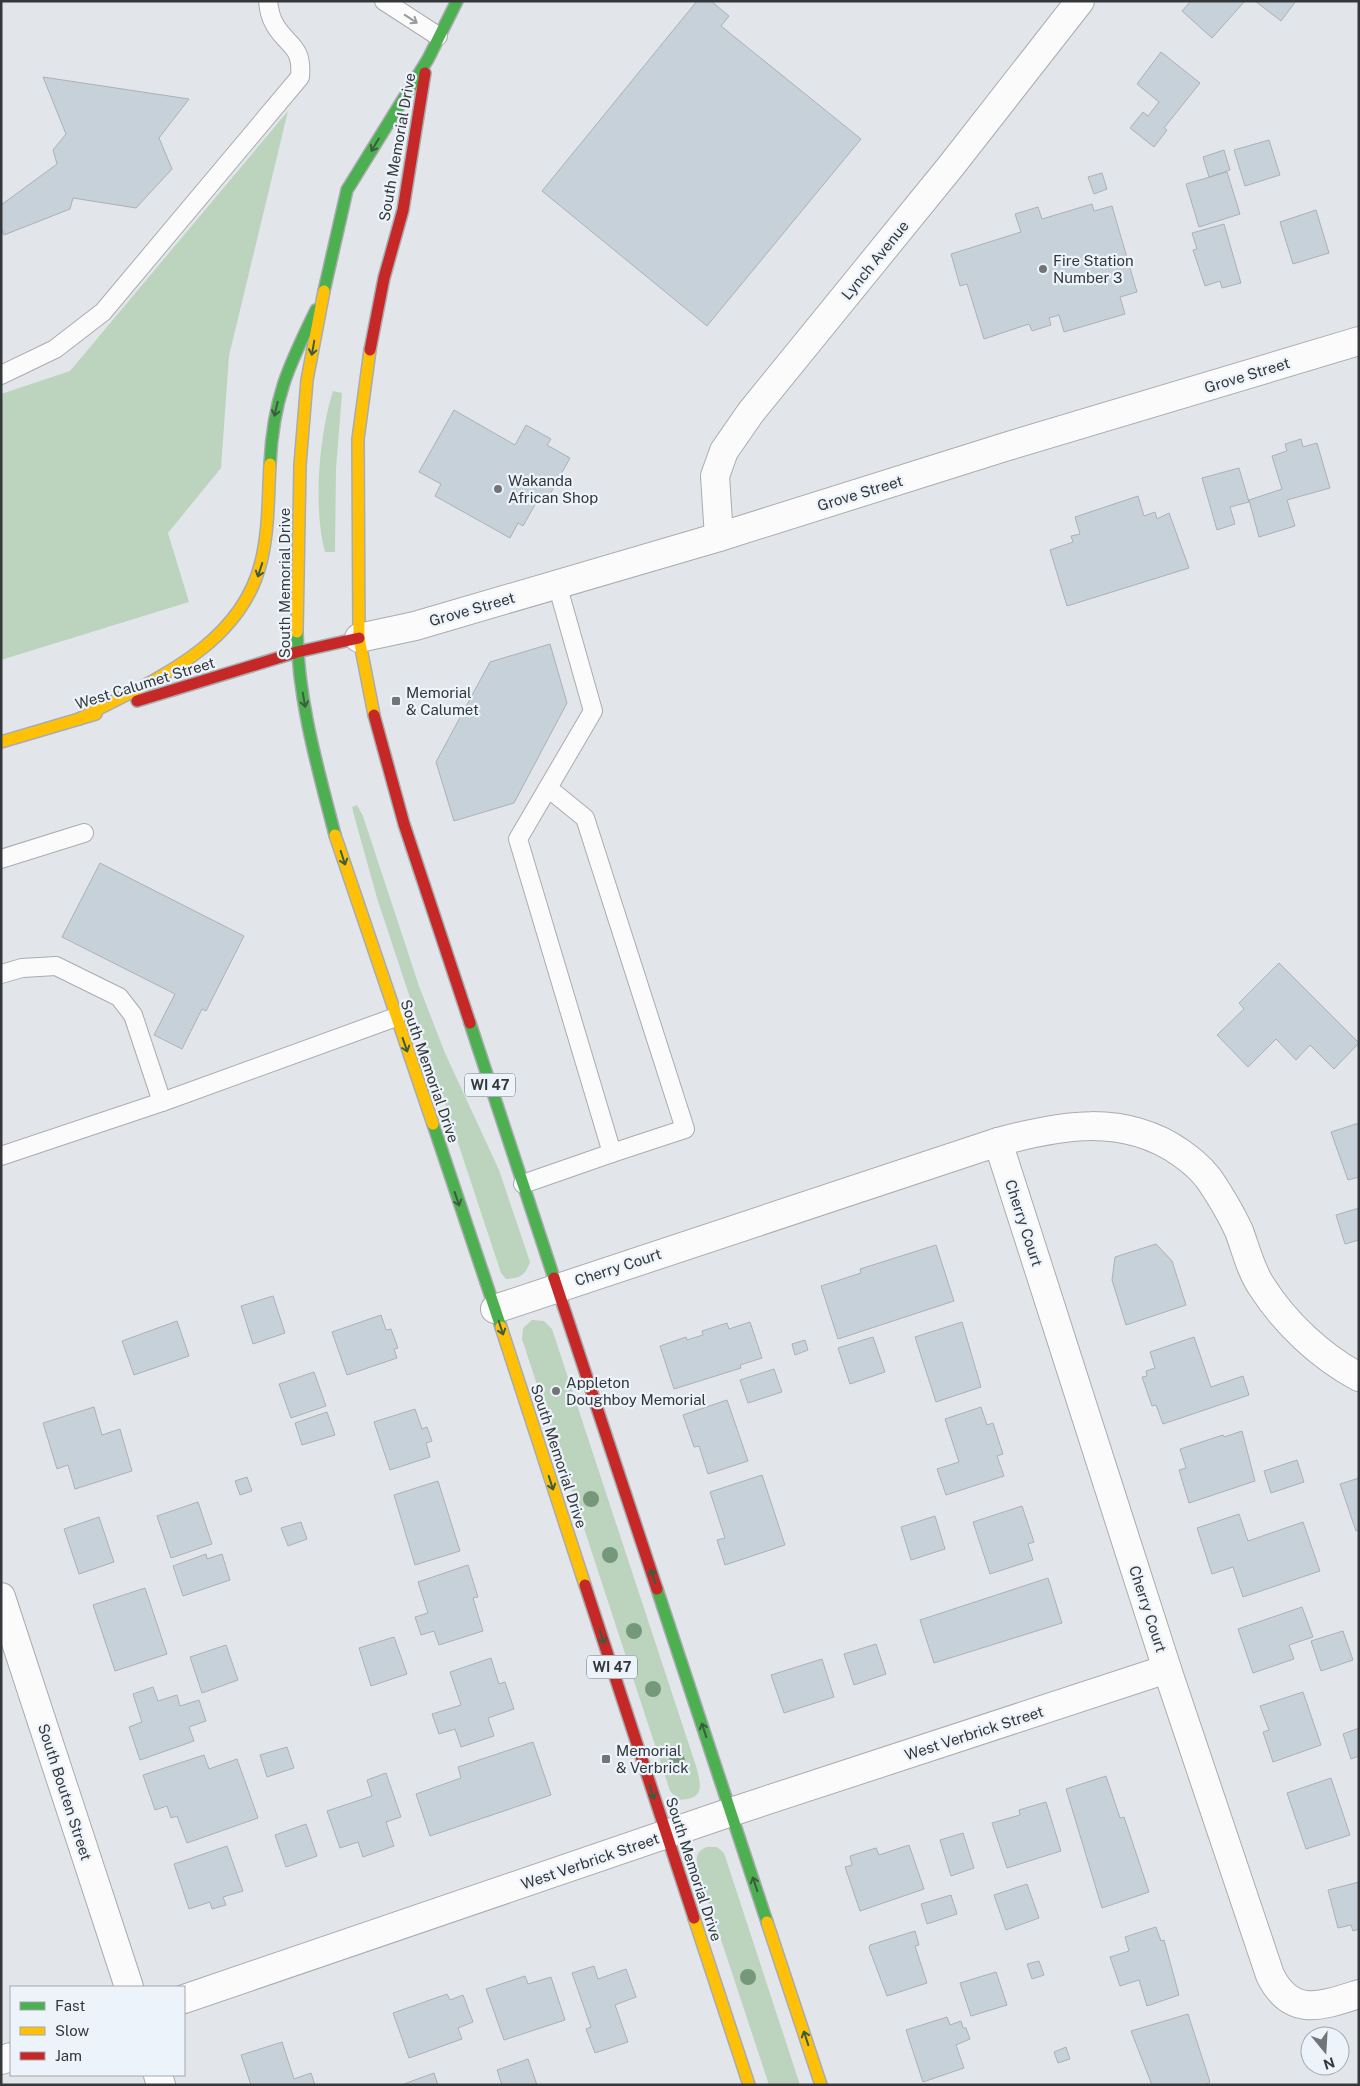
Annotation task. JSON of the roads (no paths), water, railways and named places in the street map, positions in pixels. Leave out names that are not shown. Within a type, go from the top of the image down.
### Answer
[{"type":"main road","name":"South Memorial Drive","points":[[457,1],[428,58],[347,190],[322,300],[307,380],[300,465],[296,600],[297,652],[310,736],[336,838],[495,1308],[749,2085]]},
{"type":"main road","name":"South Memorial Drive","points":[[428,58],[403,210],[384,278],[369,355],[358,439],[359,638],[377,729],[404,824],[821,2085]]},
{"type":"main road","points":[[80,718],[192,658],[211,643],[234,619],[250,593],[260,571],[267,541],[268,481],[274,414],[284,377],[322,300]]},
{"type":"main road","name":"West Calumet Street","points":[[1,742],[297,652],[359,638]]},
{"type":"street","name":"Lynch Avenue","points":[[719,537],[715,476],[724,451],[751,412],[951,166],[1080,1]]},
{"type":"street","name":"Grove Street","points":[[359,638],[415,626],[719,537],[1005,447],[1359,341]]},
{"type":"street","name":"Cherry Court","points":[[495,1308],[998,1142],[1031,1133],[1094,1126],[1125,1128],[1149,1135],[1193,1162],[1214,1185],[1238,1230],[1261,1286],[1280,1312],[1303,1336],[1327,1356],[1359,1377]]},
{"type":"street","name":"Cherry Court","points":[[998,1142],[1167,1669],[1270,1975],[1278,1990],[1292,2000],[1308,2007],[1328,2004],[1359,1994]]},
{"type":"street","name":"South Bouten Street","points":[[1,1597],[129,1986]]},
{"type":"street","name":"West Verbrick Street","points":[[185,1998],[732,1812],[1167,1669]]},
{"type":"lane","points":[[1,375],[55,349],[103,312],[300,77],[301,65],[296,52],[276,27],[270,14],[268,1]]},
{"type":"lane","points":[[384,1],[438,36]]},
{"type":"lane","points":[[557,584],[593,711],[518,839],[612,1153]]},
{"type":"lane","points":[[523,1184],[685,1129],[585,818],[548,788]]},
{"type":"lane","points":[[1,859],[84,833]]},
{"type":"lane","points":[[1,974],[22,968],[56,966],[119,997],[133,1015],[162,1102]]},
{"type":"lane","points":[[1,1156],[162,1102],[396,1017]]},
{"type":"place","name":"Fire Station Number 3","points":[[1043,269]]},
{"type":"place","name":"Wakanda African Shop","points":[[498,489]]},
{"type":"place","name":"Memorial & Calumet","points":[[396,701]]},
{"type":"place","name":"Appleton Doughboy Memorial","points":[[556,1391]]},
{"type":"place","name":"Memorial & Verbrick","points":[[606,1759]]}]
